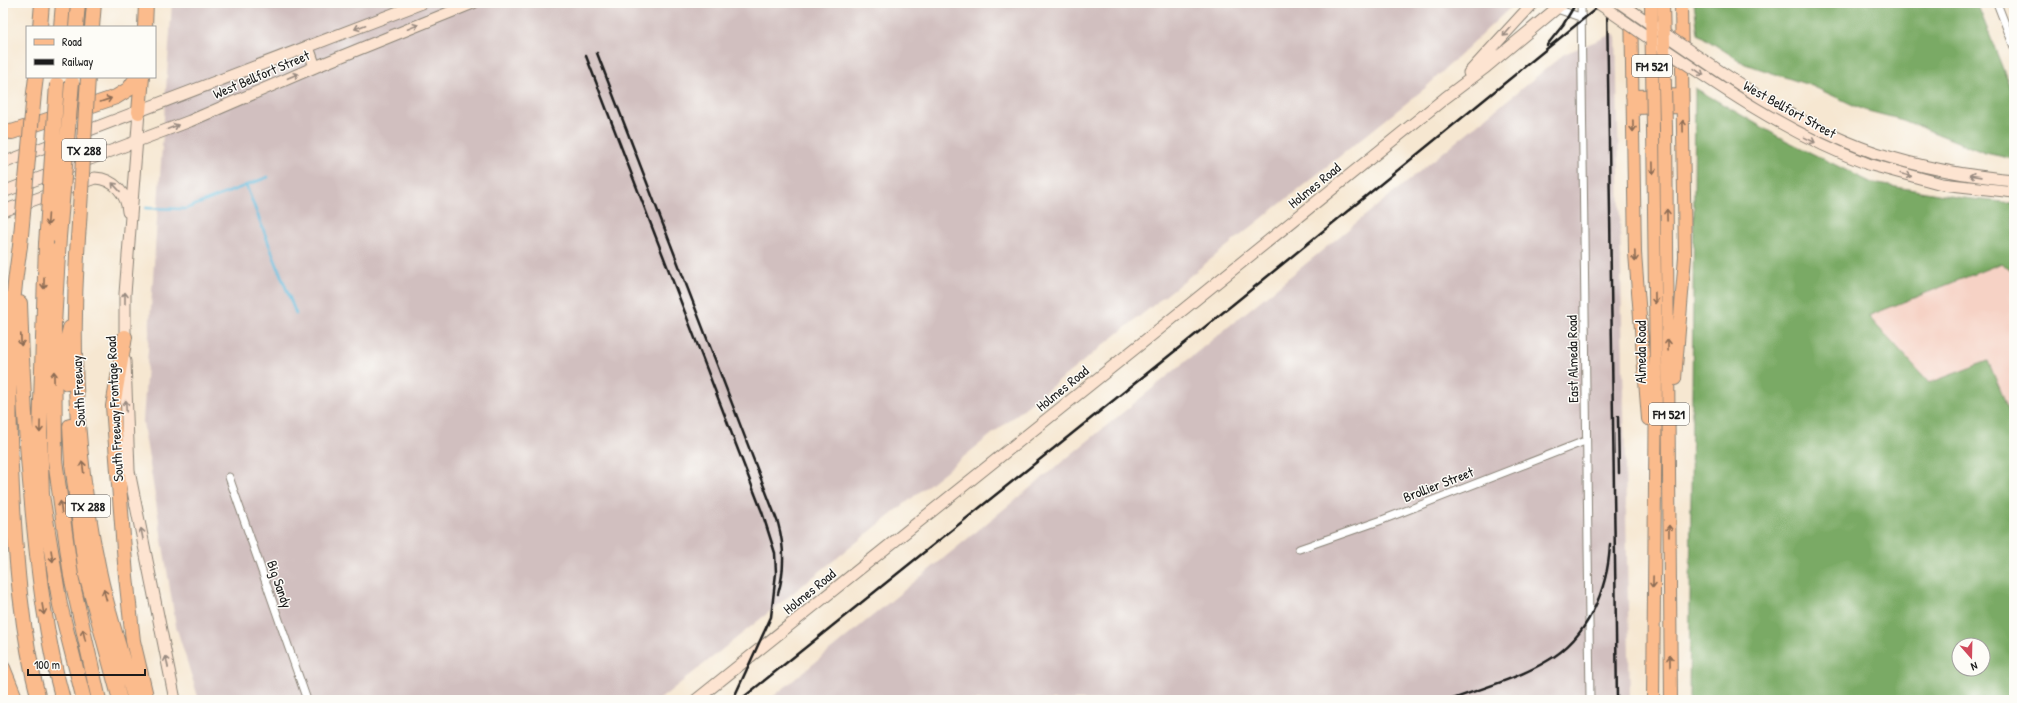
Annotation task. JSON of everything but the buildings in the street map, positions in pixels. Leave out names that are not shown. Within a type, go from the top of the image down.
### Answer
[{"type":"highway","points":[[40,26],[42,3]]},
{"type":"highway","points":[[61,26],[63,3]]},
{"type":"highway","points":[[76,26],[78,3]]},
{"type":"highway","points":[[92,26],[94,3]]},
{"type":"highway","points":[[145,26],[146,3]]},
{"type":"highway","points":[[36,78],[19,252],[10,324],[9,426],[19,581],[29,651],[39,700]]},
{"type":"highway","name":"South Freeway","points":[[88,78],[74,306],[78,409],[82,464],[100,576],[135,700]]},
{"type":"highway","points":[[3,131],[12,132],[116,97],[129,89],[136,78]]},
{"type":"highway","points":[[139,112],[142,78]]},
{"type":"highway","points":[[72,79],[59,237],[54,325],[55,460],[71,576],[99,700]]},
{"type":"highway","points":[[57,80],[46,244],[40,433],[42,495],[60,605],[84,700]]},
{"type":"highway","points":[[19,252],[27,457],[40,587],[54,666],[63,700]]},
{"type":"highway","points":[[74,306],[65,348],[72,462],[86,576],[120,700]]},
{"type":"highway","points":[[125,337],[113,406],[126,576],[133,641],[147,700]]},
{"type":"highway","points":[[3,668],[16,700]]},
{"type":"main road","name":"West Bellfort Street","points":[[3,163],[422,3]]},
{"type":"main road","name":"West Bellfort Street","points":[[3,192],[190,121],[315,67],[473,3]]},
{"type":"main road","name":"Holmes Road","points":[[1445,98],[1533,3]]},
{"type":"main road","name":"West Bellfort Street","points":[[1598,3],[1770,119],[1819,144],[1868,164],[1942,184],[2014,192]]},
{"type":"main road","name":"West Bellfort Street","points":[[1620,3],[1742,86],[1784,112],[1833,137],[1873,152],[1941,170],[1985,178],[2014,180]]},
{"type":"main road","points":[[1631,3],[1636,285],[1654,476]]},
{"type":"main road","name":"Almeda Road","points":[[1651,3],[1656,353],[1653,700]]},
{"type":"main road","name":"Almeda Road","points":[[1663,3],[1666,128],[1670,700]]},
{"type":"main road","points":[[1669,444],[1684,280],[1681,3]]},
{"type":"main road","name":"Holmes Road","points":[[696,700],[1445,98],[1486,67],[1560,6]]},
{"type":"main road","points":[[308,47],[315,67]]},
{"type":"main road","points":[[1633,102],[1682,101]]},
{"type":"main road","name":"South Freeway Frontage Road","points":[[139,112],[129,222],[125,294],[129,471],[175,700]]},
{"type":"main road","points":[[3,211],[89,179],[102,178],[114,183],[123,196],[128,205],[129,222]]},
{"type":"street","name":"East Almeda Road","points":[[1581,3],[1585,441],[1590,700]]},
{"type":"street","points":[[1997,3],[2014,47]]},
{"type":"street","points":[[1560,6],[1580,17]]},
{"type":"street","name":"Brollier Street","points":[[1299,549],[1382,520],[1585,441]]},
{"type":"street","name":"Big Sandy","points":[[229,476],[307,700]]},
{"type":"shaded area","points":[[172,3],[1515,3],[1424,89],[659,700],[199,700],[176,626],[143,422]]},
{"type":"shaded area","points":[[1616,33],[1630,700],[769,700],[1564,54]]},
{"type":"shaded area","points":[[2002,263],[2014,274],[2014,424],[1929,383],[1868,316]]},
{"type":"green space","points":[[1694,3],[1977,3],[2014,97],[2014,159],[1985,153],[1903,120],[1864,110],[1812,86],[1745,64],[1698,34]]},
{"type":"green space","points":[[1695,88],[1779,137],[1872,183],[1962,198],[2014,203],[2014,274],[2002,263],[1868,316],[1929,383],[1988,361],[2014,422],[2014,700],[1689,700]]},
{"type":"waterway","points":[[146,208],[185,209],[268,177]]},
{"type":"waterway","points":[[246,185],[296,314]]},
{"type":"railway","points":[[1547,45],[1563,25],[1576,3]]},
{"type":"railway","points":[[740,700],[1231,306],[1603,3]]},
{"type":"railway","points":[[1607,3],[1617,700]]},
{"type":"railway","points":[[597,53],[778,523],[783,550],[783,568],[778,594]]},
{"type":"railway","points":[[586,56],[762,512],[775,553],[776,573],[771,617],[736,693],[731,700]]},
{"type":"railway","points":[[1618,417],[1619,473]]},
{"type":"railway","points":[[1450,700],[1524,673],[1547,661],[1574,639],[1593,611],[1600,595],[1605,578],[1610,544]]}]
